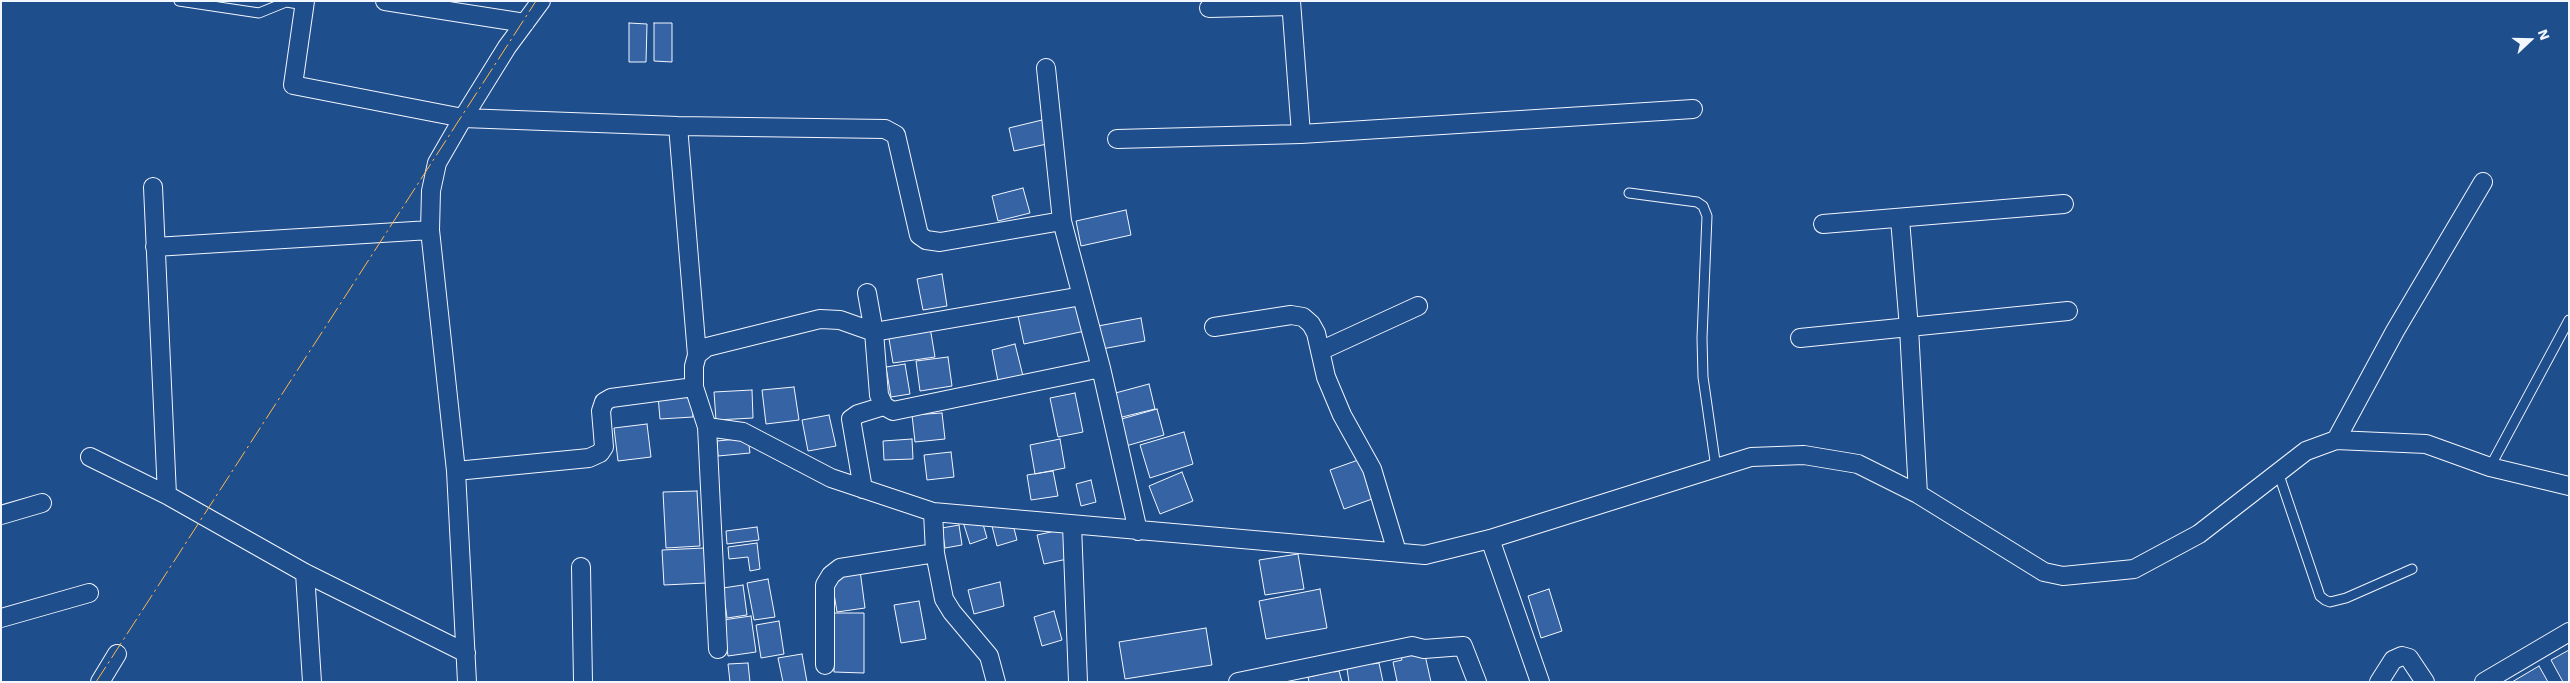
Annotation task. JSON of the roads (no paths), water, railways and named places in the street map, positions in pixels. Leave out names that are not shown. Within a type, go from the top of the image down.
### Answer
[{"type":"street","points":[[385,1],[525,23]]},
{"type":"street","points":[[467,682],[456,471],[430,230],[431,191],[437,163],[463,118],[541,1]]},
{"type":"street","points":[[305,3],[292,85],[463,118],[678,126],[885,129],[896,135],[918,235],[926,240],[940,242],[1062,221]]},
{"type":"street","points":[[1209,8],[1291,4],[1301,134]]},
{"type":"street","points":[[1046,68],[1062,221],[1101,368],[1138,531]]},
{"type":"street","points":[[1117,139],[1301,134],[1693,109]]},
{"type":"street","points":[[678,126],[697,354],[694,366],[694,387],[706,427],[718,649]]},
{"type":"street","points":[[2336,440],[2395,331],[2483,182]]},
{"type":"street","points":[[153,187],[167,496]]},
{"type":"street","points":[[1822,224],[2064,204]]},
{"type":"street","points":[[1900,218],[1909,328],[1918,494]]},
{"type":"street","points":[[155,247],[430,230]]},
{"type":"street","points":[[867,293],[874,332],[879,395],[884,406],[893,411],[903,411],[1101,368]]},
{"type":"street","points":[[697,354],[707,347],[820,319],[840,320],[874,332],[1082,296]]},
{"type":"street","points":[[1320,351],[1418,306]]},
{"type":"street","points":[[1800,338],[2068,311]]},
{"type":"street","points":[[1214,327],[1291,315],[1303,317],[1312,324],[1326,377],[1342,416],[1372,470],[1396,552]]},
{"type":"street","points":[[456,471],[589,458],[600,453],[604,447],[600,411],[604,402],[611,398],[694,387]]},
{"type":"street","points":[[862,489],[851,419],[858,414],[884,406]]},
{"type":"street","points":[[706,427],[743,432],[818,472],[862,489],[933,512],[1425,555],[1490,539],[1751,457],[1804,455],[1858,464],[1918,494],[2044,572],[2063,576],[2134,569],[2199,534],[2306,451],[2336,440],[2426,444],[2490,467],[2569,486]]},
{"type":"street","points":[[90,457],[167,496],[304,574],[466,653]]},
{"type":"street","points":[[1,514],[42,503]]},
{"type":"street","points":[[933,512],[935,553],[944,599],[952,612],[990,656],[996,682]]},
{"type":"street","points":[[1072,525],[1078,682]]},
{"type":"street","points":[[1490,539],[1540,682]]},
{"type":"street","points":[[825,665],[825,585],[831,575],[840,568],[935,553]]},
{"type":"street","points":[[580,568],[583,682]]},
{"type":"street","points":[[304,574],[312,682]]},
{"type":"street","points":[[1,618],[89,593]]},
{"type":"street","points":[[2484,682],[2569,632]]},
{"type":"street","points":[[1238,682],[1412,646],[1424,649],[1463,646],[1477,682]]},
{"type":"street","points":[[100,682],[117,654]]},
{"type":"street","points":[[2379,682],[2393,660],[2402,656],[2409,658],[2425,682]]},
{"type":"lane","points":[[179,1],[259,12],[285,2],[305,3]]},
{"type":"lane","points":[[1629,193],[1697,202],[1704,206],[1706,216],[1702,338],[1703,377],[1716,468]]},
{"type":"lane","points":[[2490,467],[2569,320]]},
{"type":"lane","points":[[2278,472],[2320,596],[2324,600],[2330,602],[2346,598],[2412,569]]}]
